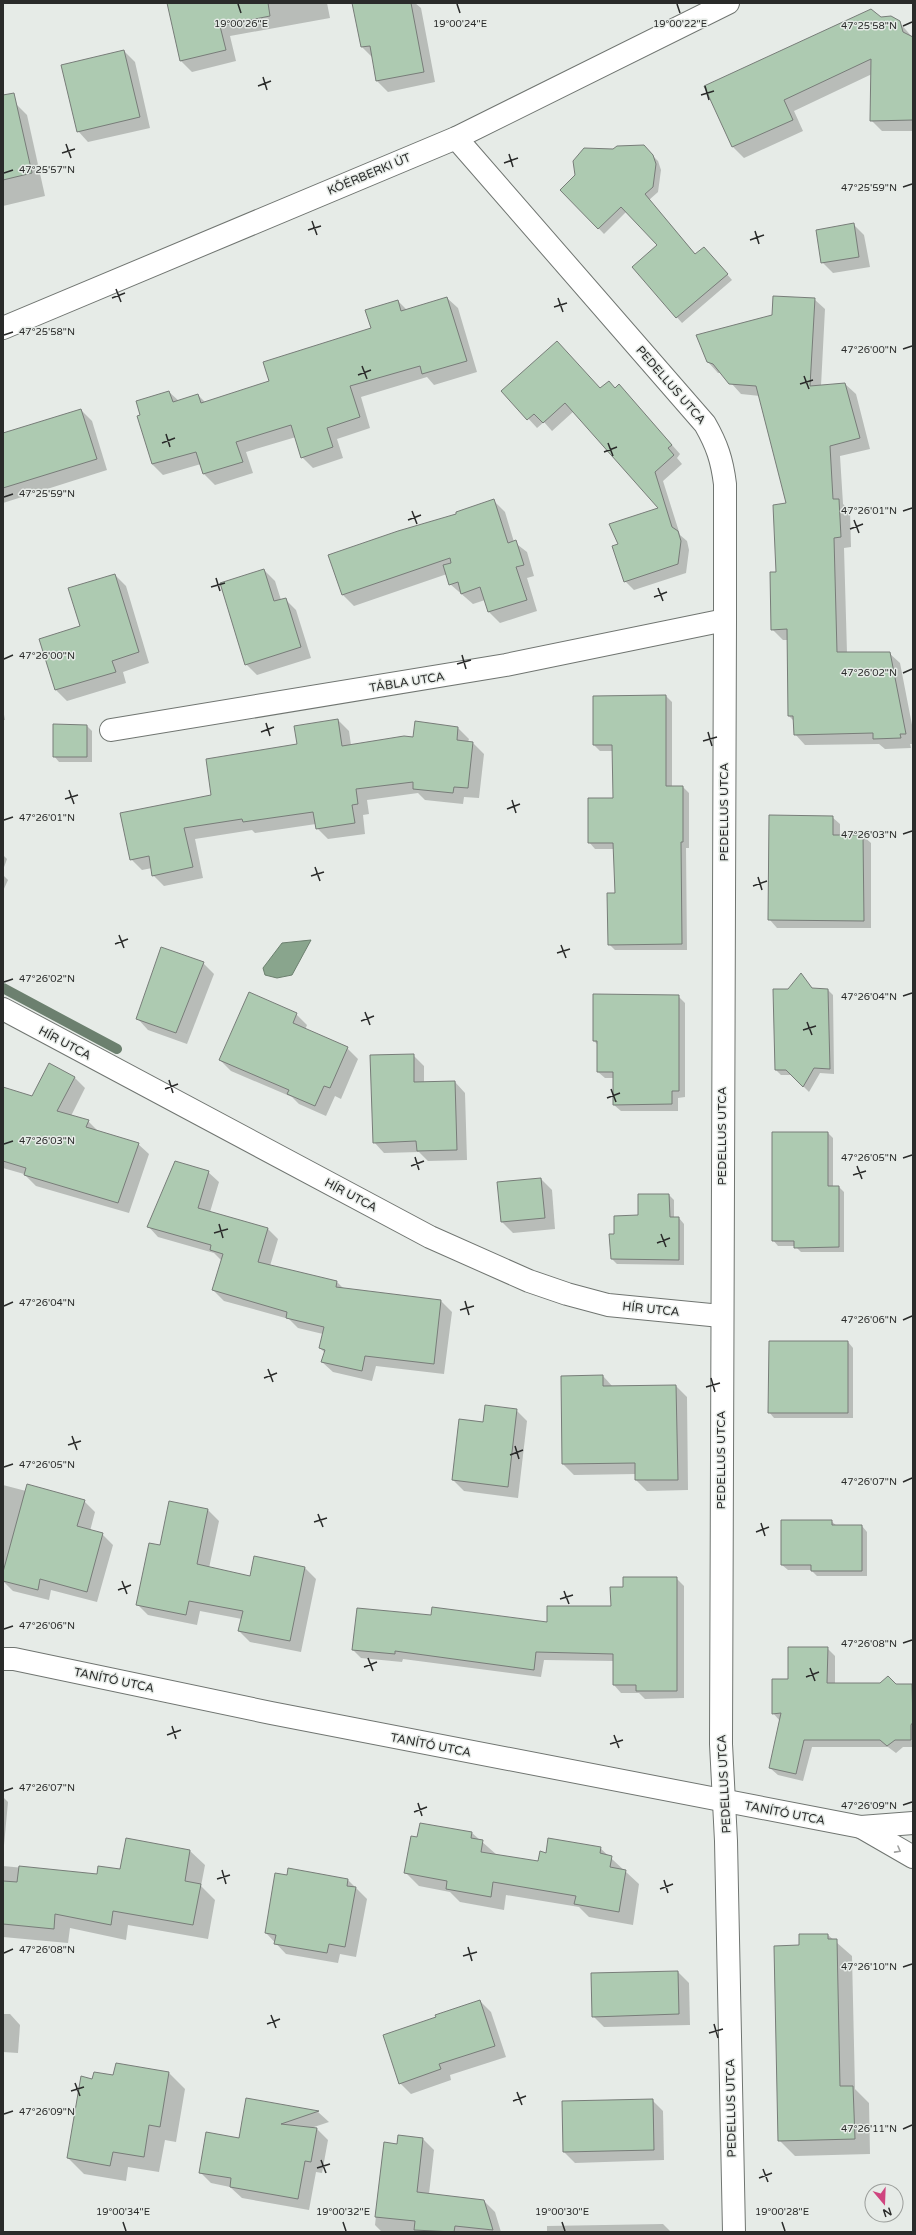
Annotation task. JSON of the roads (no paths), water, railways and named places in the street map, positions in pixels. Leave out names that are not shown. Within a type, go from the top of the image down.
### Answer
[{"type":"street","name":"KŐÉRBERKI ÚT","points":[[3,328],[456,138],[728,3]]},
{"type":"street","name":"PEDELLUS UTCA","points":[[456,138],[705,424],[719,448],[725,484],[721,1316],[721,1744],[724,1802],[734,2232]]},
{"type":"street","name":"TÁBLA UTCA","points":[[111,730],[506,665],[725,620]]},
{"type":"street","name":"HÍR UTCA","points":[[3,1009],[430,1237],[529,1281],[567,1294],[608,1305],[721,1316]]},
{"type":"street","name":"TANÍTÓ UTCA","points":[[3,1659],[14,1659],[271,1713],[724,1802],[860,1827],[913,1823]]},
{"type":"street","name":"TANÍTÓ UTCA","points":[[860,1827],[913,1857]]},
{"type":"waterway","points":[[3,988],[117,1049]]}]
